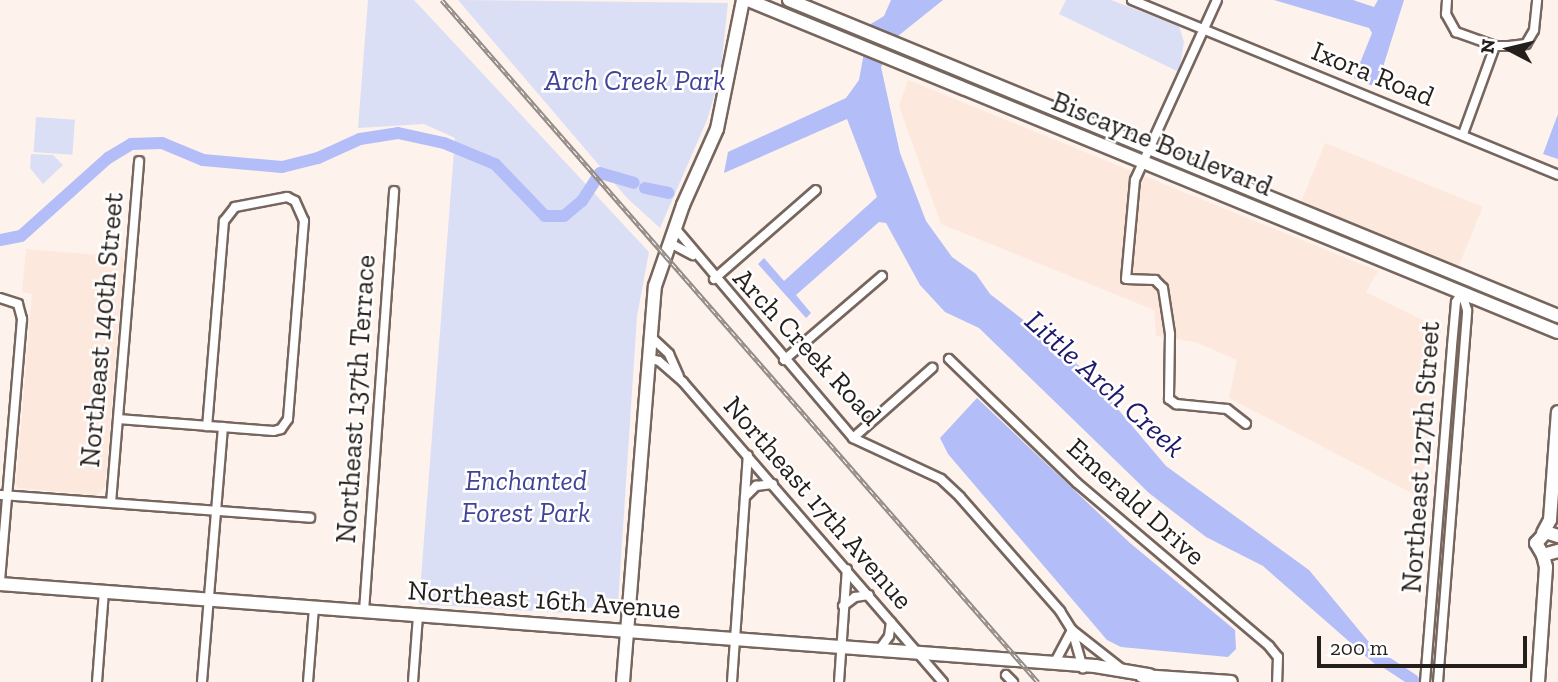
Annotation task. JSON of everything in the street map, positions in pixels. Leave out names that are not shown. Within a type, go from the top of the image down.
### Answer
[{"type":"main road","name":"Biscayne Boulevard","points":[[746,0],[1558,332]]},
{"type":"main road","points":[[623,682],[648,358],[660,248],[683,205],[717,128],[746,0]]},
{"type":"main road","name":"Biscayne Boulevard","points":[[789,0],[1558,316]]},
{"type":"main road","points":[[657,281],[683,205]]},
{"type":"main road","points":[[1427,279],[1455,279],[1459,274]]},
{"type":"main road","points":[[1462,292],[1498,291]]},
{"type":"main road","points":[[1538,682],[1558,412]]},
{"type":"main road","points":[[1547,550],[1557,535],[1550,520]]},
{"type":"main road","name":"Northeast 16th Avenue","points":[[0,582],[1053,666],[1122,669],[1178,680],[1231,682]]},
{"type":"main road","name":"Northeast 16th Avenue","points":[[1083,668],[1095,674],[1149,675]]},
{"type":"street","name":"Ixora Road","points":[[1132,0],[1558,175]]},
{"type":"street","points":[[1216,0],[1201,29],[1184,79],[1170,95],[1135,180],[1126,279],[1155,280],[1163,288],[1170,334],[1169,400],[1176,404],[1227,409],[1246,424]]},
{"type":"street","points":[[1447,0],[1446,14],[1456,32],[1495,46],[1526,44],[1534,30],[1537,0]]},
{"type":"street","points":[[1463,134],[1495,46]]},
{"type":"street","name":"Northeast 140th Street","points":[[111,503],[139,161]]},
{"type":"street","points":[[714,279],[816,190]]},
{"type":"street","name":"Northeast 137th Terrace","points":[[364,611],[394,191]]},
{"type":"street","points":[[118,419],[207,426],[274,431],[288,419],[304,221],[295,201],[275,197],[236,207],[224,220],[207,426]]},
{"type":"street","name":"Arch Creek Road","points":[[675,228],[695,257],[853,438],[949,486],[1072,630],[1122,669]]},
{"type":"street","name":"Arch Creek Road","points":[[670,243],[695,257]]},
{"type":"street","points":[[784,360],[882,276]]},
{"type":"street","name":"Northeast 127th Street","points":[[1425,682],[1456,302],[1462,292]]},
{"type":"street","name":"Northeast 127th Street","points":[[1438,682],[1452,536],[1467,310],[1462,292]]},
{"type":"street","points":[[0,298],[18,304],[20,342],[3,496],[0,582]]},
{"type":"street","name":"Northeast 17th Avenue","points":[[650,336],[669,354],[682,381]]},
{"type":"street","name":"Northeast 17th Avenue","points":[[648,358],[659,361],[682,381],[943,682]]},
{"type":"street","name":"Emerald Drive","points":[[949,359],[1077,483],[1269,646],[1278,657],[1277,682]]},
{"type":"street","points":[[853,438],[932,368]]},
{"type":"street","points":[[202,682],[223,427]]},
{"type":"street","points":[[732,682],[748,456]]},
{"type":"street","points":[[743,500],[753,487],[773,484]]},
{"type":"street","points":[[3,496],[310,518]]},
{"type":"street","points":[[1438,528],[1452,536]]},
{"type":"street","points":[[839,682],[847,569]]},
{"type":"street","points":[[97,682],[104,592]]},
{"type":"street","points":[[843,606],[855,597],[869,595]]},
{"type":"street","points":[[308,682],[314,607]]},
{"type":"street","points":[[1432,611],[1443,612]]},
{"type":"street","points":[[413,682],[418,615]]},
{"type":"street","points":[[878,651],[889,636],[891,621]]},
{"type":"street","points":[[1053,666],[1072,630]]},
{"type":"street","name":"Arch Creek Road","points":[[1072,630],[1083,668]]},
{"type":"street","points":[[1083,668],[1090,645]]},
{"type":"street","points":[[1006,675],[1013,682]]},
{"type":"shaded area","points":[[908,80],[1378,271],[1366,292],[1441,329],[1421,498],[1229,398],[1237,360],[1195,342],[1156,336],[1154,310],[941,224],[899,106]]},
{"type":"shaded area","points":[[1325,143],[1483,207],[1459,266],[1301,202]]},
{"type":"shaded area","points":[[26,249],[124,257],[105,487],[97,495],[18,488],[16,484],[32,294],[22,292]]},
{"type":"green space","name":"Enchanted Forest Park","points":[[368,0],[414,0],[649,252],[637,316],[618,604],[614,616],[419,604],[455,138],[424,124],[358,128]]},
{"type":"green space","name":"Arch Creek Park","points":[[458,0],[728,3],[720,77],[707,120],[660,228],[627,198]]},
{"type":"green space","points":[[1066,0],[1111,0],[1179,26],[1184,42],[1179,72],[1059,14]]},
{"type":"green space","points":[[36,117],[75,120],[72,155],[34,152]]},
{"type":"green space","points":[[31,154],[53,155],[63,165],[43,184],[30,168]]},
{"type":"water","points":[[891,0],[943,0],[898,36],[881,67],[900,153],[926,221],[952,257],[976,274],[990,294],[1066,353],[1094,381],[1166,466],[1309,570],[1383,659],[1376,665],[1263,566],[1206,537],[1149,493],[979,328],[945,312],[920,285],[886,223],[879,222],[796,295],[811,313],[806,318],[758,264],[764,258],[784,281],[877,197],[847,119],[724,173],[728,152],[846,98],[859,80],[869,25],[884,16]]},
{"type":"water","points":[[1274,0],[1353,0],[1374,7],[1378,0],[1404,0],[1378,83],[1373,86],[1354,78],[1372,33],[1369,28]]},
{"type":"water","points":[[1558,114],[1558,159],[1543,154]]},
{"type":"water","points":[[977,398],[1130,543],[1235,630],[1236,649],[1228,657],[1121,647],[1107,640],[948,454],[940,438]]},
{"type":"waterway","points":[[0,240],[21,236],[108,158],[131,144],[162,143],[203,160],[282,167],[318,158],[360,139],[398,133],[444,143],[495,164],[545,216],[564,216],[582,201],[600,173],[634,183]]},
{"type":"waterway","points":[[645,188],[668,193]]},
{"type":"waterway","name":"Little Arch Creek","points":[[1369,651],[1413,680]]},
{"type":"railway","points":[[442,0],[1038,682]]}]
